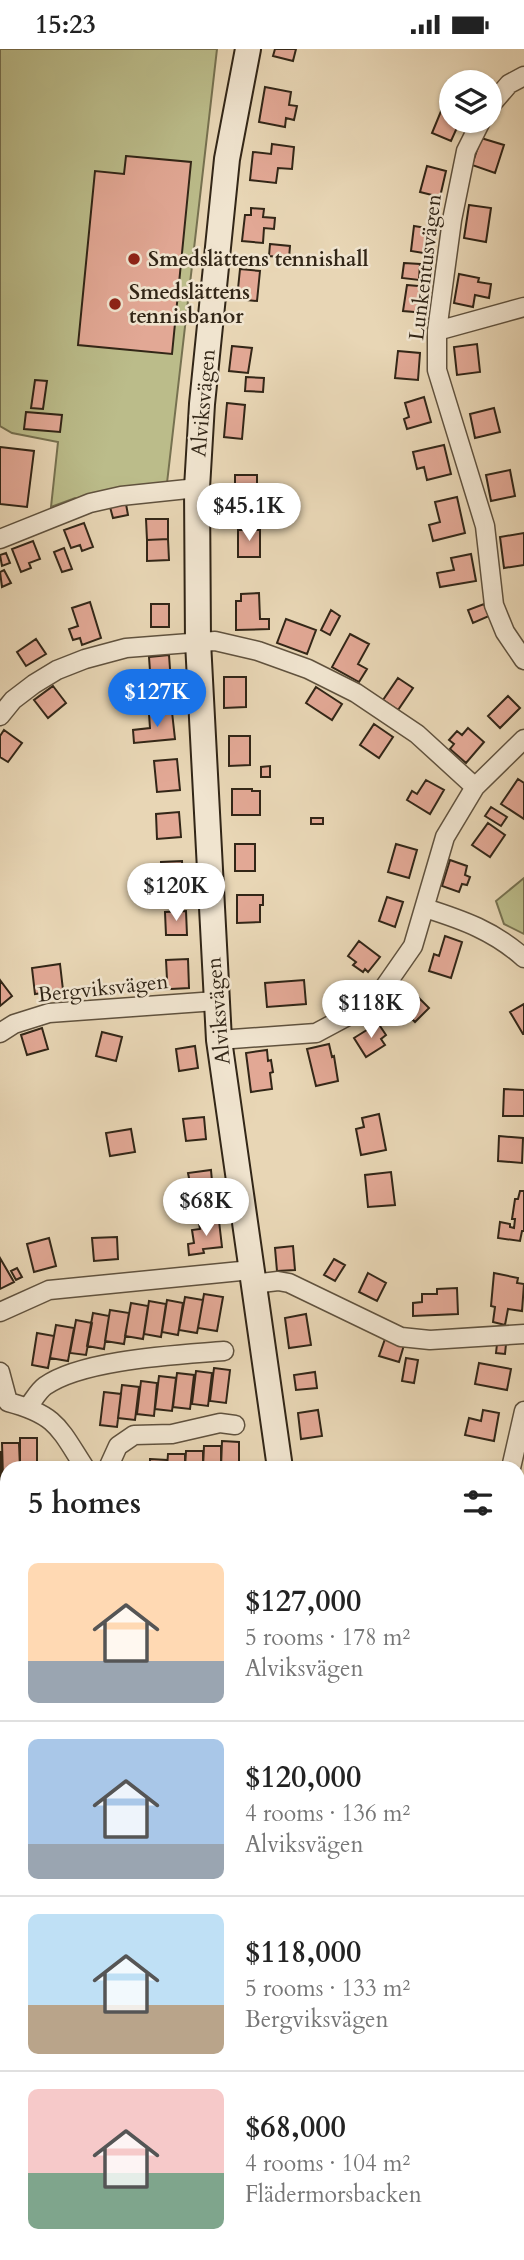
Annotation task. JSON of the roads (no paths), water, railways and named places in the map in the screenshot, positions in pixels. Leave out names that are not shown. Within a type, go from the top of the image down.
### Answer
[{"type":"street","name":"Alviksvägen","points":[[248,49],[227,159],[218,238],[197,488],[198,642],[219,1040],[279,1461]]},
{"type":"street","points":[[502,92],[509,84],[524,76]]},
{"type":"street","name":"Lunkentusvägen","points":[[475,133],[466,151],[452,220],[437,331],[437,370],[485,526],[494,605],[505,632],[524,660]]},
{"type":"street","points":[[437,331],[524,307]]},
{"type":"street","points":[[0,539],[90,503],[121,496],[197,488]]},
{"type":"street","points":[[0,716],[13,699],[34,684],[57,670],[85,659],[126,648],[215,641],[258,651],[308,669],[356,693],[417,734],[475,787]]},
{"type":"street","points":[[219,1040],[316,1033],[374,1002],[413,946],[445,837],[475,787],[524,739]]},
{"type":"street","points":[[425,908],[469,922],[510,946],[524,958]]},
{"type":"street","name":"Bergviksvägen","points":[[0,1033],[14,1024],[49,1013],[216,1001]]},
{"type":"street","points":[[0,1312],[49,1290],[252,1277],[289,1283],[401,1337],[430,1340],[524,1334]]},
{"type":"street","points":[[28,1407],[44,1387],[77,1372],[155,1357],[224,1351]]},
{"type":"street","points":[[0,1371],[4,1404],[28,1407],[40,1412],[65,1434],[81,1461]]},
{"type":"street","points":[[513,1461],[524,1411]]},
{"type":"street","points":[[111,1461],[118,1446],[134,1435],[172,1434],[220,1423],[235,1425]]},
{"type":"place","name":"Smedslättens tennishall","points":[[134,259]]},
{"type":"place","name":"Smedslättens tennisbanor","points":[[115,304]]}]
